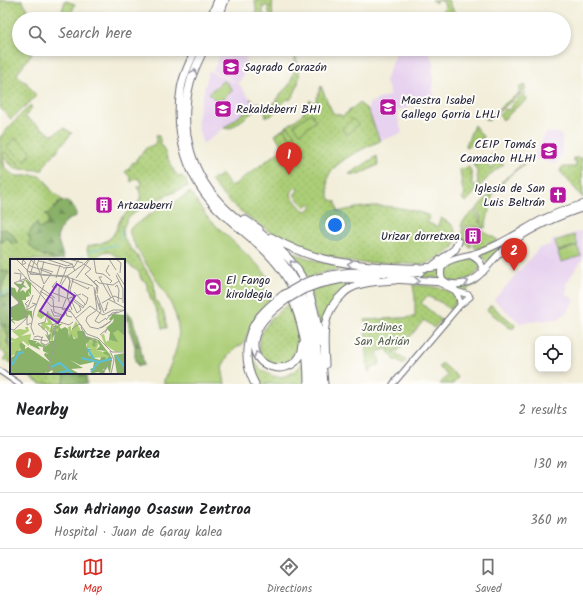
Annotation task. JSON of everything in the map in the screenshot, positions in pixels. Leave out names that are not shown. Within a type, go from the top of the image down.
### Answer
[{"type":"highway","points":[[213,12],[218,0]]},
{"type":"highway","points":[[221,12],[225,0]]},
{"type":"highway","points":[[193,56],[178,100],[178,132],[204,174],[207,191],[222,218],[270,263],[290,293],[305,341],[308,384]]},
{"type":"highway","points":[[201,56],[190,82],[188,96],[186,147],[189,173],[226,209],[270,248],[296,283],[304,300],[312,325],[318,361],[319,384]]},
{"type":"highway","points":[[207,191],[217,193],[229,206],[282,251],[297,269],[306,286],[314,312],[319,334],[325,384]]},
{"type":"highway","points":[[207,191],[220,211],[273,260],[292,286],[306,325],[310,344],[313,384]]},
{"type":"highway","points":[[244,219],[280,242],[304,254],[328,261],[400,268],[431,268],[444,264]]},
{"type":"highway","points":[[319,281],[339,274],[357,272],[424,272],[455,250],[458,242]]},
{"type":"highway","points":[[300,321],[303,345],[299,361],[293,367],[284,372],[275,372],[265,368],[256,357],[254,345],[256,334],[268,316],[285,298],[306,282],[356,278],[380,278],[443,282],[455,290]]},
{"type":"highway","points":[[325,384],[325,326],[327,315],[336,299],[354,286],[371,282],[395,280]]},
{"type":"highway","points":[[255,384],[250,374],[247,358],[249,336],[259,317],[274,302],[285,298]]},
{"type":"main road","points":[[583,204],[566,209],[544,219],[493,247],[453,259],[444,264],[441,276],[443,282],[455,284],[470,282],[483,272],[499,254],[516,239],[559,216],[583,208]]},
{"type":"main road","points":[[470,255],[478,259],[482,266],[483,272]]},
{"type":"street","points":[[393,384],[469,296],[455,290]]},
{"type":"street","points":[[455,290],[459,296],[460,305]]},
{"type":"street","points":[[0,371],[19,384]]},
{"type":"shaded area","name":"Sagrado Corazón","points":[[219,56],[246,56],[247,68],[239,83],[213,71]]},
{"type":"shaded area","name":"Maestra Isabel Gallego Gorria LHLI","points":[[395,56],[431,56],[435,67],[431,68],[434,80],[432,88],[435,98],[396,111],[402,133],[380,141],[368,110],[369,103],[390,95],[387,83],[385,83],[385,81]]},
{"type":"shaded area","name":"Rekaldeberri BHI","points":[[209,71],[239,84],[253,103],[246,111],[203,144],[197,120]]},
{"type":"shaded area","name":"CEIP Tomás Camacho HLHI","points":[[546,133],[559,133],[562,136],[562,155],[556,164],[535,159],[534,156]]},
{"type":"shaded area","points":[[582,231],[583,258],[566,284],[568,289],[565,293],[575,300],[568,311],[558,319],[520,323],[494,300],[539,248],[552,244],[551,241]]},
{"type":"green space","points":[[0,0],[22,0],[29,12],[12,12],[12,56],[30,56],[17,74],[22,81],[26,82],[36,96],[11,119],[0,108]]},
{"type":"green space","points":[[255,0],[273,0],[272,12],[269,12],[268,6],[263,6],[263,12],[256,12]]},
{"type":"green space","points":[[432,0],[439,0],[435,3]]},
{"type":"green space","points":[[439,0],[448,0],[454,12],[444,12],[443,10],[445,8],[442,1]]},
{"type":"green space","points":[[65,1],[75,4],[72,12],[62,12]]},
{"type":"green space","points":[[294,56],[299,69],[299,77],[292,97],[290,100],[287,99],[271,116],[266,117],[265,113],[282,92],[289,86],[295,66]]},
{"type":"green space","points":[[224,80],[233,90],[218,103],[209,93]]},
{"type":"green space","points":[[525,85],[525,90],[487,121],[483,116],[488,118],[518,94],[520,87]]},
{"type":"green space","points":[[321,86],[333,113],[343,116],[359,103],[368,110],[380,141],[343,160],[331,171],[328,177],[329,194],[330,199],[336,202],[338,212],[371,206],[397,207],[430,216],[427,222],[437,227],[441,218],[454,226],[456,239],[454,247],[436,259],[422,265],[345,261],[308,250],[284,240],[260,226],[226,198],[211,180],[222,174],[231,187],[284,148],[275,135],[305,111],[310,100],[315,103]],"holes":[[[296,187],[298,190],[294,195],[305,207],[310,203],[313,206],[307,211],[303,210],[291,196],[292,191]]]},
{"type":"green space","points":[[525,92],[526,93],[524,96],[527,100],[503,120],[499,115],[505,109],[509,110],[511,105]]},
{"type":"green space","points":[[250,99],[256,104],[259,102],[262,105],[230,129],[224,128],[246,111],[253,103]]},
{"type":"green space","points":[[29,106],[32,107],[25,117],[52,135],[64,128],[72,133],[43,167],[43,170],[16,169],[3,157],[5,168],[10,173],[20,176],[37,175],[41,177],[46,181],[51,190],[63,201],[58,202],[58,205],[50,212],[48,217],[49,223],[41,229],[38,228],[37,223],[38,251],[43,256],[52,257],[54,259],[10,259],[10,295],[3,298],[3,284],[9,272],[3,270],[0,271],[0,242],[4,241],[7,237],[11,243],[18,244],[4,229],[0,230],[0,137]]},
{"type":"green space","points":[[311,113],[316,121],[300,133],[294,125]]},
{"type":"green space","points":[[353,119],[358,124],[347,135],[342,129]]},
{"type":"green space","points":[[474,125],[484,138],[465,148]]},
{"type":"green space","points":[[288,126],[295,135],[290,138],[284,129]]},
{"type":"green space","points":[[157,134],[159,136],[161,144],[175,173],[180,177],[182,176],[187,181],[188,186],[151,202],[137,211],[127,219],[123,229],[124,239],[138,257],[154,283],[155,299],[164,313],[167,328],[162,328],[159,315],[150,298],[146,282],[141,279],[139,272],[125,262],[125,259],[122,259],[110,252],[103,252],[96,259],[89,254],[87,250],[88,246],[102,243],[112,237],[122,217],[139,202],[140,191],[137,187],[141,186],[141,181],[136,178],[131,182],[130,177],[125,172],[128,169],[129,170],[133,162],[135,163],[136,159],[142,152],[145,152],[144,150],[146,148],[156,142]]},
{"type":"green space","points":[[15,138],[32,152],[25,161],[7,147]]},
{"type":"green space","points":[[5,152],[20,165],[16,169],[2,156]]},
{"type":"green space","points":[[494,154],[504,164],[492,173],[466,202],[462,199],[465,194],[463,192],[460,170],[469,167],[472,175],[472,185],[478,185],[477,171],[471,160],[473,160],[475,165],[484,161],[483,155],[486,160],[485,161],[491,169],[495,166],[490,157]]},
{"type":"green space","points":[[377,156],[378,165],[361,173],[349,174]]},
{"type":"green space","points":[[573,158],[582,158],[583,198],[560,171],[562,167],[576,167],[576,161],[573,161]]},
{"type":"green space","points":[[526,161],[527,162],[510,175],[493,194],[484,228],[477,209],[478,207],[499,184]]},
{"type":"green space","name":"El Fango kiroldegia","points":[[190,192],[207,217],[260,267],[270,280],[263,286],[272,298],[265,304],[259,313],[244,343],[228,356],[222,367],[225,384],[164,384],[164,380],[177,346],[179,334],[177,323],[170,301],[145,262],[132,238],[129,229],[163,206],[171,205]]},
{"type":"green space","points":[[63,201],[73,206],[76,216],[66,222],[57,237],[64,259],[53,259],[42,255],[33,249],[29,244],[30,239],[28,235],[37,222],[38,228],[41,229],[48,223],[48,218],[45,214],[49,213],[58,205],[58,202]]},
{"type":"green space","points":[[475,210],[483,229],[472,226],[461,227],[465,220]]},
{"type":"green space","points":[[4,229],[12,233],[18,244],[11,243],[7,237],[4,241],[0,242],[0,230]]},
{"type":"green space","points":[[462,229],[479,229],[477,232],[469,231],[468,242],[472,243],[471,247],[469,247],[463,240]]},
{"type":"green space","points":[[481,230],[498,240],[486,247],[476,249],[474,247],[474,243],[479,242],[479,231]]},
{"type":"green space","points":[[574,235],[578,245],[558,251],[555,241]]},
{"type":"green space","points":[[274,242],[314,260],[343,266],[372,268],[340,269],[305,279]]},
{"type":"green space","points":[[501,245],[504,246],[487,263],[481,254]]},
{"type":"green space","points":[[577,246],[581,256],[561,262],[558,252]]},
{"type":"green space","points":[[467,258],[476,261],[480,266],[478,271],[473,276],[458,282],[451,281],[445,277],[444,268],[452,261]]},
{"type":"green space","points":[[441,267],[441,279],[431,277],[414,277],[413,275],[431,271]]},
{"type":"green space","points":[[3,270],[9,272],[4,281],[2,290],[3,297],[10,295],[10,348],[7,343],[8,334],[0,322],[0,271]]},
{"type":"green space","points":[[481,277],[480,281],[476,285],[469,288],[466,293],[455,288]]},
{"type":"green space","points":[[365,280],[339,294],[321,337],[310,291],[332,284]]},
{"type":"green space","name":"Jardines San Adrián","points":[[413,285],[430,286],[443,289],[453,295],[456,302],[450,310],[442,303],[427,296],[421,303],[441,320],[434,328],[424,320],[398,351],[393,351],[394,354],[397,354],[406,361],[403,365],[394,360],[388,352],[389,350],[386,349],[377,352],[380,364],[368,372],[365,320],[415,317],[415,297]]},
{"type":"green space","points":[[290,302],[299,334],[298,351],[296,358],[291,363],[276,368],[266,362],[261,356],[259,349],[260,340],[265,327],[279,311]]},
{"type":"green space","points":[[491,305],[515,325],[514,328],[510,328],[487,310]]},
{"type":"green space","points":[[126,310],[132,317],[144,365],[138,366],[135,361],[135,346],[130,331]]},
{"type":"green space","points":[[0,322],[8,334],[7,343],[10,348],[10,363],[4,359],[6,356],[5,353],[0,350]]},
{"type":"green space","points":[[250,347],[253,359],[258,366],[264,372],[272,376],[281,377],[291,374],[304,361],[305,384],[260,384],[254,375],[251,366]]},
{"type":"green space","points":[[442,363],[458,377],[453,384],[440,384],[448,375],[439,367]]},
{"type":"green space","points":[[25,374],[65,374],[64,383],[40,384]]},
{"type":"green space","points":[[65,374],[87,374],[86,376],[87,384],[64,384]]},
{"type":"waterway","points":[[88,252],[116,245],[121,238],[121,229]]},
{"type":"waterway","points":[[79,259],[84,255]]},
{"type":"waterway","points":[[0,295],[10,291]]},
{"type":"place","name":"Sagrado Corazón","points":[[231,67]]},
{"type":"place","name":"Maestra Isabel Gallego Gorria LHLI","points":[[388,107]]},
{"type":"place","name":"Rekaldeberri BHI","points":[[223,109]]},
{"type":"place","name":"CEIP Tomás Camacho HLHI","points":[[549,151]]},
{"type":"place","name":"Eskurtze parkea","points":[[289,175]]},
{"type":"place","name":"Iglesia de San Luis Beltrán","points":[[558,195]]},
{"type":"place","name":"Artazuberri","points":[[104,205]]},
{"type":"place","name":"Urizar dorretxea","points":[[473,236]]},
{"type":"place","name":"San Adriango Osasun Zentroa","points":[[514,271]]},
{"type":"place","name":"El Fango kiroldegia","points":[[213,287]]}]
